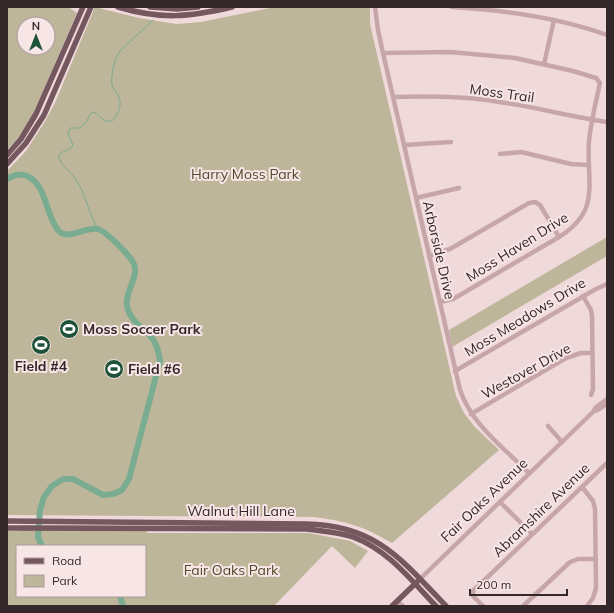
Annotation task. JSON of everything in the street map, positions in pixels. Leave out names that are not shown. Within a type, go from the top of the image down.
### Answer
[{"type":"main road","points":[[7,155],[24,141],[83,7]]},
{"type":"main road","points":[[7,164],[44,115],[91,7]]},
{"type":"main road","points":[[118,7],[155,15],[169,16],[189,16],[232,7]]},
{"type":"main road","points":[[155,15],[153,7],[177,9],[198,7]]},
{"type":"main road","points":[[62,57],[68,60]]},
{"type":"main road","name":"Walnut Hill Lane","points":[[7,521],[157,526]]},
{"type":"main road","name":"Walnut Hill Lane","points":[[307,527],[322,524],[341,528],[375,540],[401,559],[446,606]]},
{"type":"main road","name":"Walnut Hill Lane","points":[[7,528],[157,526],[307,527],[341,534],[364,542],[390,558],[436,606]]},
{"type":"main road","name":"Fair Oaks Avenue","points":[[392,606],[420,579]]},
{"type":"street","name":"Arborside Drive","points":[[375,7],[383,53],[464,402],[478,422],[529,473]]},
{"type":"street","points":[[451,7],[516,13],[554,20],[607,35]]},
{"type":"street","points":[[544,64],[554,20]]},
{"type":"street","name":"Moss Haven Drive","points":[[383,53],[433,51],[515,58],[573,71],[598,79],[600,85],[592,120],[589,143],[588,201],[581,219],[559,237],[453,299],[440,302]]},
{"type":"street","name":"Moss Trail","points":[[393,97],[453,97],[480,99],[607,122]]},
{"type":"street","points":[[404,145],[451,142]]},
{"type":"street","points":[[500,154],[521,152],[571,164],[589,165]]},
{"type":"street","points":[[416,198],[459,188]]},
{"type":"street","points":[[429,256],[450,249],[532,202],[540,205],[559,237]]},
{"type":"street","name":"Moss Meadows Drive","points":[[456,371],[600,286],[607,284]]},
{"type":"street","points":[[583,296],[591,310],[592,316],[593,389],[590,396]]},
{"type":"street","name":"Westover Drive","points":[[471,414],[566,358],[581,353],[592,353]]},
{"type":"street","name":"Fair Oaks Avenue","points":[[420,579],[594,411],[595,408],[607,399]]},
{"type":"street","name":"Fair Oaks Avenue","points":[[594,411],[607,404]]},
{"type":"street","points":[[548,426],[562,442]]},
{"type":"street","name":"Abramshire Avenue","points":[[483,606],[473,596],[473,591],[607,463]]},
{"type":"street","points":[[582,487],[593,501],[595,509],[596,559],[594,594],[587,606]]},
{"type":"street","points":[[500,502],[532,534]]},
{"type":"street","points":[[523,606],[570,562],[578,559],[596,559]]},
{"type":"street","points":[[397,601],[403,606]]},
{"type":"green space","points":[[7,7],[68,7],[77,13],[31,119],[19,137],[7,150]]},
{"type":"green space","name":"Harry Moss Park","points":[[95,7],[139,18],[176,24],[201,22],[275,7],[370,7],[370,24],[456,396],[464,413],[474,426],[499,450],[392,543],[372,532],[354,525],[335,520],[313,517],[7,515],[7,171],[26,151],[55,103]]},
{"type":"green space","points":[[607,237],[607,256],[452,347],[449,330]]},
{"type":"green space","name":"Fair Oaks Park","points":[[21,525],[147,526],[147,533],[309,533],[350,541],[368,551],[355,568],[332,546],[274,606],[7,606],[7,531],[20,531]]},
{"type":"waterway","points":[[98,229],[79,184],[73,175],[63,165],[59,159],[59,155],[73,145],[68,134],[70,128],[80,128],[93,112],[108,121],[112,121],[115,118],[120,107],[119,97],[112,85],[116,59],[120,51],[153,20]]},
{"type":"waterway","points":[[7,179],[21,175],[27,176],[34,180],[42,193],[50,216],[58,230],[62,233],[71,234],[98,229],[112,239],[127,254],[135,267],[134,278],[128,295],[127,306],[131,317],[151,336],[157,349],[160,361],[129,479],[122,490],[113,494],[103,495],[73,479],[63,479],[52,486],[44,497],[40,510],[38,537],[42,545]]},
{"type":"waterway","points":[[120,597],[123,606]]},
{"type":"place","name":"Moss Soccer Park","points":[[69,329]]},
{"type":"place","name":"Field #4","points":[[41,345]]},
{"type":"place","name":"Field #6","points":[[114,369]]}]
